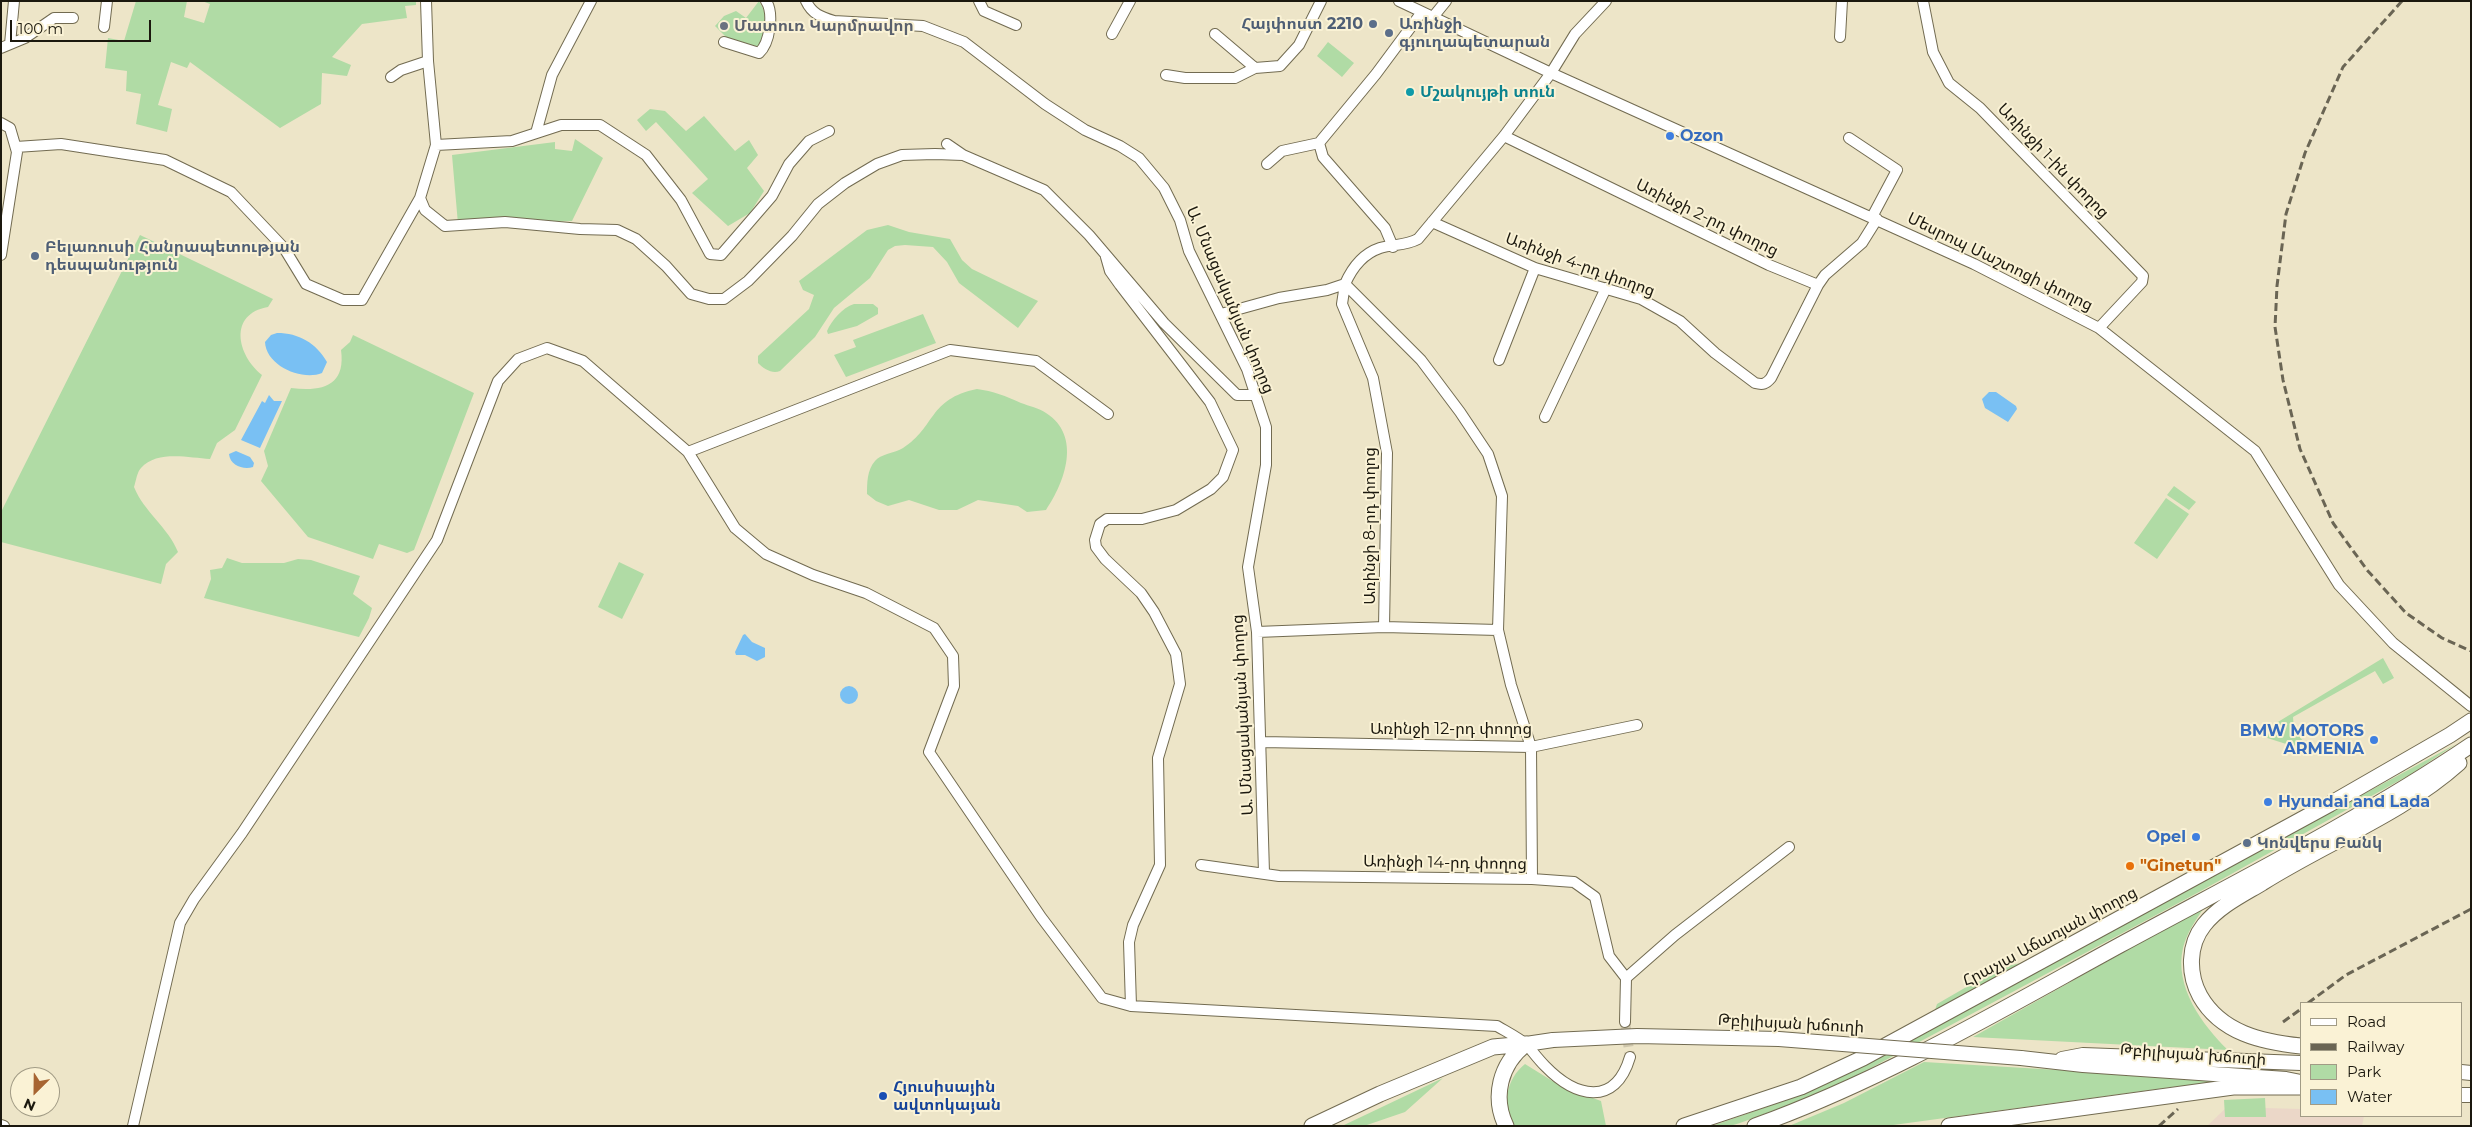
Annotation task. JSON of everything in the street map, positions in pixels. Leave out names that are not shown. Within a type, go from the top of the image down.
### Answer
[{"type":"highway","name":"Հրաչյա Աճառյան փողոց","points":[[1684,1126],[1801,1087],[1863,1058],[2330,804],[2471,721]]},
{"type":"highway","points":[[1755,1126],[1802,1109],[1875,1076],[1980,1021],[2268,865],[2442,764],[2471,744]]},
{"type":"highway","points":[[2300,1046],[2259,1040],[2238,1032],[2205,1004],[2193,978],[2191,961],[2194,944],[2204,926],[2223,907],[2278,873],[2420,794],[2455,767],[2471,750]]},
{"type":"highway","points":[[1312,1126],[1380,1094],[1494,1047],[1526,1044]]},
{"type":"highway","points":[[1506,1126],[1498,1101],[1499,1085],[1504,1072],[1519,1049],[1526,1044]]},
{"type":"highway","points":[[1949,1126],[2233,1087],[2300,1087]]},
{"type":"main road","name":"Թբիլիսյան խճուղի","points":[[1526,1044],[1553,1040],[1637,1036],[1779,1039],[2054,1060],[2083,1065],[2286,1078],[2300,1082]]},
{"type":"main road","name":"Թբիլիսյան խճուղի","points":[[2054,1060],[2083,1054],[2300,1063]]},
{"type":"street","points":[[5,46],[14,1]]},
{"type":"street","points":[[104,27],[106,1]]},
{"type":"street","points":[[16,147],[61,144],[164,160],[231,192],[284,248],[306,284],[343,300],[362,300],[420,198],[436,145],[428,62],[426,1]]},
{"type":"street","points":[[536,133],[552,75],[592,1]]},
{"type":"street","points":[[724,42],[753,53],[759,53],[763,50],[770,27],[769,6],[766,1]]},
{"type":"street","name":"Ա. Մնացականյան փողոց","points":[[806,1],[812,12],[834,21],[923,26],[964,42],[1045,104],[1085,130],[1120,146],[1138,158],[1164,188],[1180,220],[1189,251],[1221,314],[1256,395],[1266,427],[1266,465],[1248,567],[1258,632],[1264,873]]},
{"type":"street","points":[[979,1],[984,11],[1016,25]]},
{"type":"street","points":[[1112,34],[1130,1]]},
{"type":"street","points":[[1166,76],[1235,78],[1255,68],[1280,66],[1299,45],[1321,1]]},
{"type":"street","name":"Մեսրոպ Մաշտոցի փողոց","points":[[1399,1],[1550,74],[1974,264],[2099,328],[2255,451],[2339,585],[2393,643],[2471,706]]},
{"type":"street","points":[[1433,17],[1446,1]]},
{"type":"street","points":[[1221,314],[1279,298],[1327,290],[1345,284],[1352,268],[1367,255],[1380,248],[1408,245],[1418,239],[1504,136],[1550,74],[1575,34],[1606,1]]},
{"type":"street","points":[[1840,37],[1842,1]]},
{"type":"street","name":"Առինջի 1-ին փողոց","points":[[1923,1],[1933,52],[1949,83],[1980,108],[2143,276],[2142,282],[2099,328]]},
{"type":"street","points":[[1267,164],[1282,151],[1319,142],[1376,74],[1422,12]]},
{"type":"street","points":[[5,46],[25,38],[54,18],[73,18]]},
{"type":"street","points":[[1215,34],[1255,68]]},
{"type":"street","points":[[391,77],[401,70],[428,62]]},
{"type":"street","points":[[1,123],[10,128],[17,152],[1,255]]},
{"type":"street","points":[[436,145],[512,141],[561,126],[600,125],[646,155],[682,200],[710,254],[721,255],[772,196],[789,164],[809,141],[829,131]]},
{"type":"street","name":"Առինջի 2-րդ փողոց","points":[[1504,136],[1769,265],[1818,285]]},
{"type":"street","points":[[1818,285],[1825,275],[1862,243],[1897,170],[1849,138]]},
{"type":"street","points":[[1319,142],[1323,157],[1385,228],[1393,246]]},
{"type":"street","points":[[947,144],[963,156]]},
{"type":"street","points":[[420,198],[425,210],[445,226],[504,222],[580,229],[617,230],[636,239],[666,266],[691,294],[709,300],[724,299],[759,270],[818,204],[845,183],[877,164],[902,155],[935,154],[963,156],[982,162],[1044,190],[1072,217],[1164,323],[1237,395],[1256,395]]},
{"type":"street","name":"Առինջի 4-րդ փողոց","points":[[1432,222],[1535,268],[1641,299],[1680,321],[1715,353],[1761,385],[1767,383],[1771,378],[1818,285]]},
{"type":"street","points":[[1106,257],[1110,271],[1120,286],[1210,402],[1233,450],[1223,477],[1211,489],[1176,510],[1142,519],[1107,519],[1100,524],[1095,540],[1096,547],[1105,560],[1140,593],[1154,612],[1170,640],[1178,664],[1180,684],[1158,758],[1160,864],[1133,925],[1129,942],[1131,1006]]},
{"type":"street","points":[[1499,360],[1535,268]]},
{"type":"street","points":[[1345,284],[1421,360],[1460,412],[1488,454],[1502,496],[1498,630],[1511,685],[1531,747],[1532,879]]},
{"type":"street","name":"Առինջի 8-րդ փողոց","points":[[1345,284],[1342,304],[1373,378],[1388,453],[1384,627]]},
{"type":"street","points":[[1545,417],[1606,288]]},
{"type":"street","points":[[132,1126],[180,923],[194,899],[242,833],[437,540],[498,381],[518,359],[547,348],[583,361],[688,452],[736,528],[766,554],[813,575],[866,593],[934,628],[953,656],[954,686],[929,752],[1041,916],[1102,998],[1131,1006],[1498,1026],[1526,1044],[1545,1067],[1566,1083],[1582,1090],[1602,1092],[1617,1084],[1625,1074],[1630,1057]]},
{"type":"street","points":[[688,452],[950,350],[1036,360],[1108,414]]},
{"type":"street","points":[[1258,632],[1384,627],[1498,630]]},
{"type":"street","name":"Առինջի 12-րդ փողոց","points":[[1262,742],[1531,747],[1637,725]]},
{"type":"street","points":[[1625,1022],[1626,978],[1675,935],[1789,848]]},
{"type":"street","name":"Առինջի 14-րդ փողոց","points":[[1201,864],[1279,876],[1532,879],[1574,882],[1596,897],[1609,956],[1626,978]]},
{"type":"shaded area","points":[[2227,1107],[2300,1109],[2300,1117],[2364,1117],[2362,1126],[2207,1126]]},
{"type":"green space","points":[[136,1],[187,1],[184,17],[204,23],[210,4],[202,1],[416,1],[416,5],[405,6],[407,18],[362,24],[332,57],[351,65],[347,76],[322,73],[321,104],[280,128],[190,62],[187,68],[171,62],[158,105],[172,109],[167,132],[136,124],[141,94],[126,91],[127,71],[105,68],[108,38],[124,41]]},
{"type":"green space","points":[[759,1],[767,21],[766,31],[759,51],[731,42],[715,26],[724,16],[736,11],[746,18]]},
{"type":"green space","points":[[1328,42],[1354,63],[1342,77],[1317,56]]},
{"type":"green space","points":[[650,109],[665,111],[686,131],[704,116],[735,151],[749,140],[758,155],[747,168],[764,191],[750,213],[728,226],[692,193],[708,179],[656,122],[646,131],[637,120]]},
{"type":"green space","points":[[575,139],[603,158],[572,221],[458,224],[452,155],[555,142],[555,149],[572,151]]},
{"type":"green space","points":[[888,225],[909,232],[950,239],[962,260],[972,269],[1038,301],[1018,328],[959,283],[947,262],[933,247],[895,246],[888,250],[870,278],[834,308],[815,337],[780,371],[771,371],[760,365],[758,363],[758,356],[809,309],[814,295],[803,290],[799,281],[867,230]]},
{"type":"green space","points":[[140,235],[273,299],[268,307],[255,311],[242,326],[242,347],[253,367],[262,375],[235,430],[217,443],[210,459],[164,457],[148,462],[141,468],[138,474],[134,487],[138,496],[174,543],[178,552],[166,564],[161,584],[1,542],[1,512]]},
{"type":"green space","points":[[854,304],[873,304],[878,308],[878,314],[857,326],[828,334],[827,331],[835,319],[845,308]]},
{"type":"green space","points":[[923,314],[936,343],[846,377],[834,355],[856,347],[853,340]]},
{"type":"green space","points":[[353,335],[474,393],[414,550],[407,553],[379,544],[373,559],[308,537],[261,481],[268,466],[264,451],[291,388],[313,389],[330,384],[336,379],[342,362],[341,350],[350,342]]},
{"type":"green space","points":[[977,389],[999,394],[1043,411],[1057,423],[1064,434],[1067,446],[1067,460],[1064,473],[1046,510],[1027,512],[1018,506],[978,500],[957,510],[939,510],[909,500],[888,506],[876,501],[867,494],[869,472],[877,459],[900,450],[914,440],[934,414],[949,399]]},
{"type":"green space","points":[[2174,486],[2196,502],[2189,510],[2167,495]]},
{"type":"green space","points":[[2166,498],[2189,514],[2157,559],[2134,543]]},
{"type":"green space","points":[[227,558],[242,563],[284,563],[298,559],[311,560],[360,576],[353,594],[372,608],[369,618],[359,637],[204,598],[211,579],[210,570],[222,568]]},
{"type":"green space","points":[[619,562],[644,574],[622,619],[598,607]]},
{"type":"green space","points":[[2383,658],[2394,678],[2383,684],[2375,671],[2293,717],[2294,730],[2308,747],[2305,750],[2261,736],[2268,728]]},
{"type":"green space","points":[[2456,744],[2411,774],[2199,892],[1854,1077],[1818,1094],[1740,1123],[1730,1126],[1712,1126],[1798,1096],[1852,1072]]},
{"type":"green space","points":[[2205,906],[2192,926],[2183,948],[2181,962],[2183,976],[2192,1004],[2209,1029],[2228,1050],[1973,1037]]},
{"type":"green space","points":[[2032,961],[1937,1011],[1935,1010],[1937,1004],[2001,967]]},
{"type":"green space","points":[[1924,1062],[2260,1082],[2172,1087],[1886,1126],[1789,1126],[1844,1103]]},
{"type":"green space","points":[[1525,1064],[1562,1087],[1601,1101],[1606,1126],[1515,1126],[1508,1110],[1508,1093],[1513,1077]]},
{"type":"green space","points":[[1443,1078],[1405,1112],[1364,1126],[1342,1126]]},
{"type":"green space","points":[[2265,1098],[2266,1117],[2225,1117],[2224,1100]]},
{"type":"water","points":[[277,333],[300,337],[318,349],[327,362],[322,373],[305,375],[295,373],[286,370],[278,364],[267,351],[265,342],[271,335]]},
{"type":"water","points":[[1989,392],[1996,392],[2016,406],[2017,409],[2008,422],[1985,408],[1982,399]]},
{"type":"water","points":[[269,395],[274,401],[282,401],[260,448],[241,440],[262,401],[265,403]]},
{"type":"water","points":[[236,451],[250,457],[254,463],[253,467],[246,468],[232,462],[229,454]]},
{"type":"water","points":[[745,634],[752,642],[765,648],[765,657],[757,661],[745,655],[736,655],[735,652]]},
{"type":"water","points":[[845,686],[853,686],[858,691],[856,702],[845,704],[840,699],[840,691]]},
{"type":"tunnel","points":[[1625,1022],[1630,1057]]},
{"type":"railway","points":[[2402,1],[2343,67],[2305,153],[2286,214],[2277,286],[2275,327],[2283,380],[2300,449],[2333,523],[2367,570],[2406,613],[2442,638],[2471,651]]},
{"type":"railway","points":[[2309,1002],[2346,975],[2471,909]]},
{"type":"railway","points":[[2283,1022],[2300,1010]]},
{"type":"railway","points":[[2159,1126],[2178,1109]]},
{"type":"place","name":"Հայփոստ 2210","points":[[1373,24]]},
{"type":"place","name":"Մատուռ Կարմրավոր","points":[[724,26]]},
{"type":"place","name":"Առինջի գյուղապետարան","points":[[1389,33]]},
{"type":"place","name":"Մշակույթի տուն","points":[[1410,92]]},
{"type":"place","name":"Ozon","points":[[1670,136]]},
{"type":"place","name":"Բելառուսի Հանրապետության դեսպանություն","points":[[35,256]]},
{"type":"place","name":"BMW MOTORS ARMENIA","points":[[2374,740]]},
{"type":"place","name":"Hyundai and Lada","points":[[2268,802]]},
{"type":"place","name":"Opel","points":[[2196,837]]},
{"type":"place","name":"Կոնվերս Բանկ","points":[[2247,843]]},
{"type":"place","name":"\"Ginetun\"","points":[[2130,866]]},
{"type":"place","name":"Հյուսիսային ավտոկայան","points":[[883,1096]]}]
